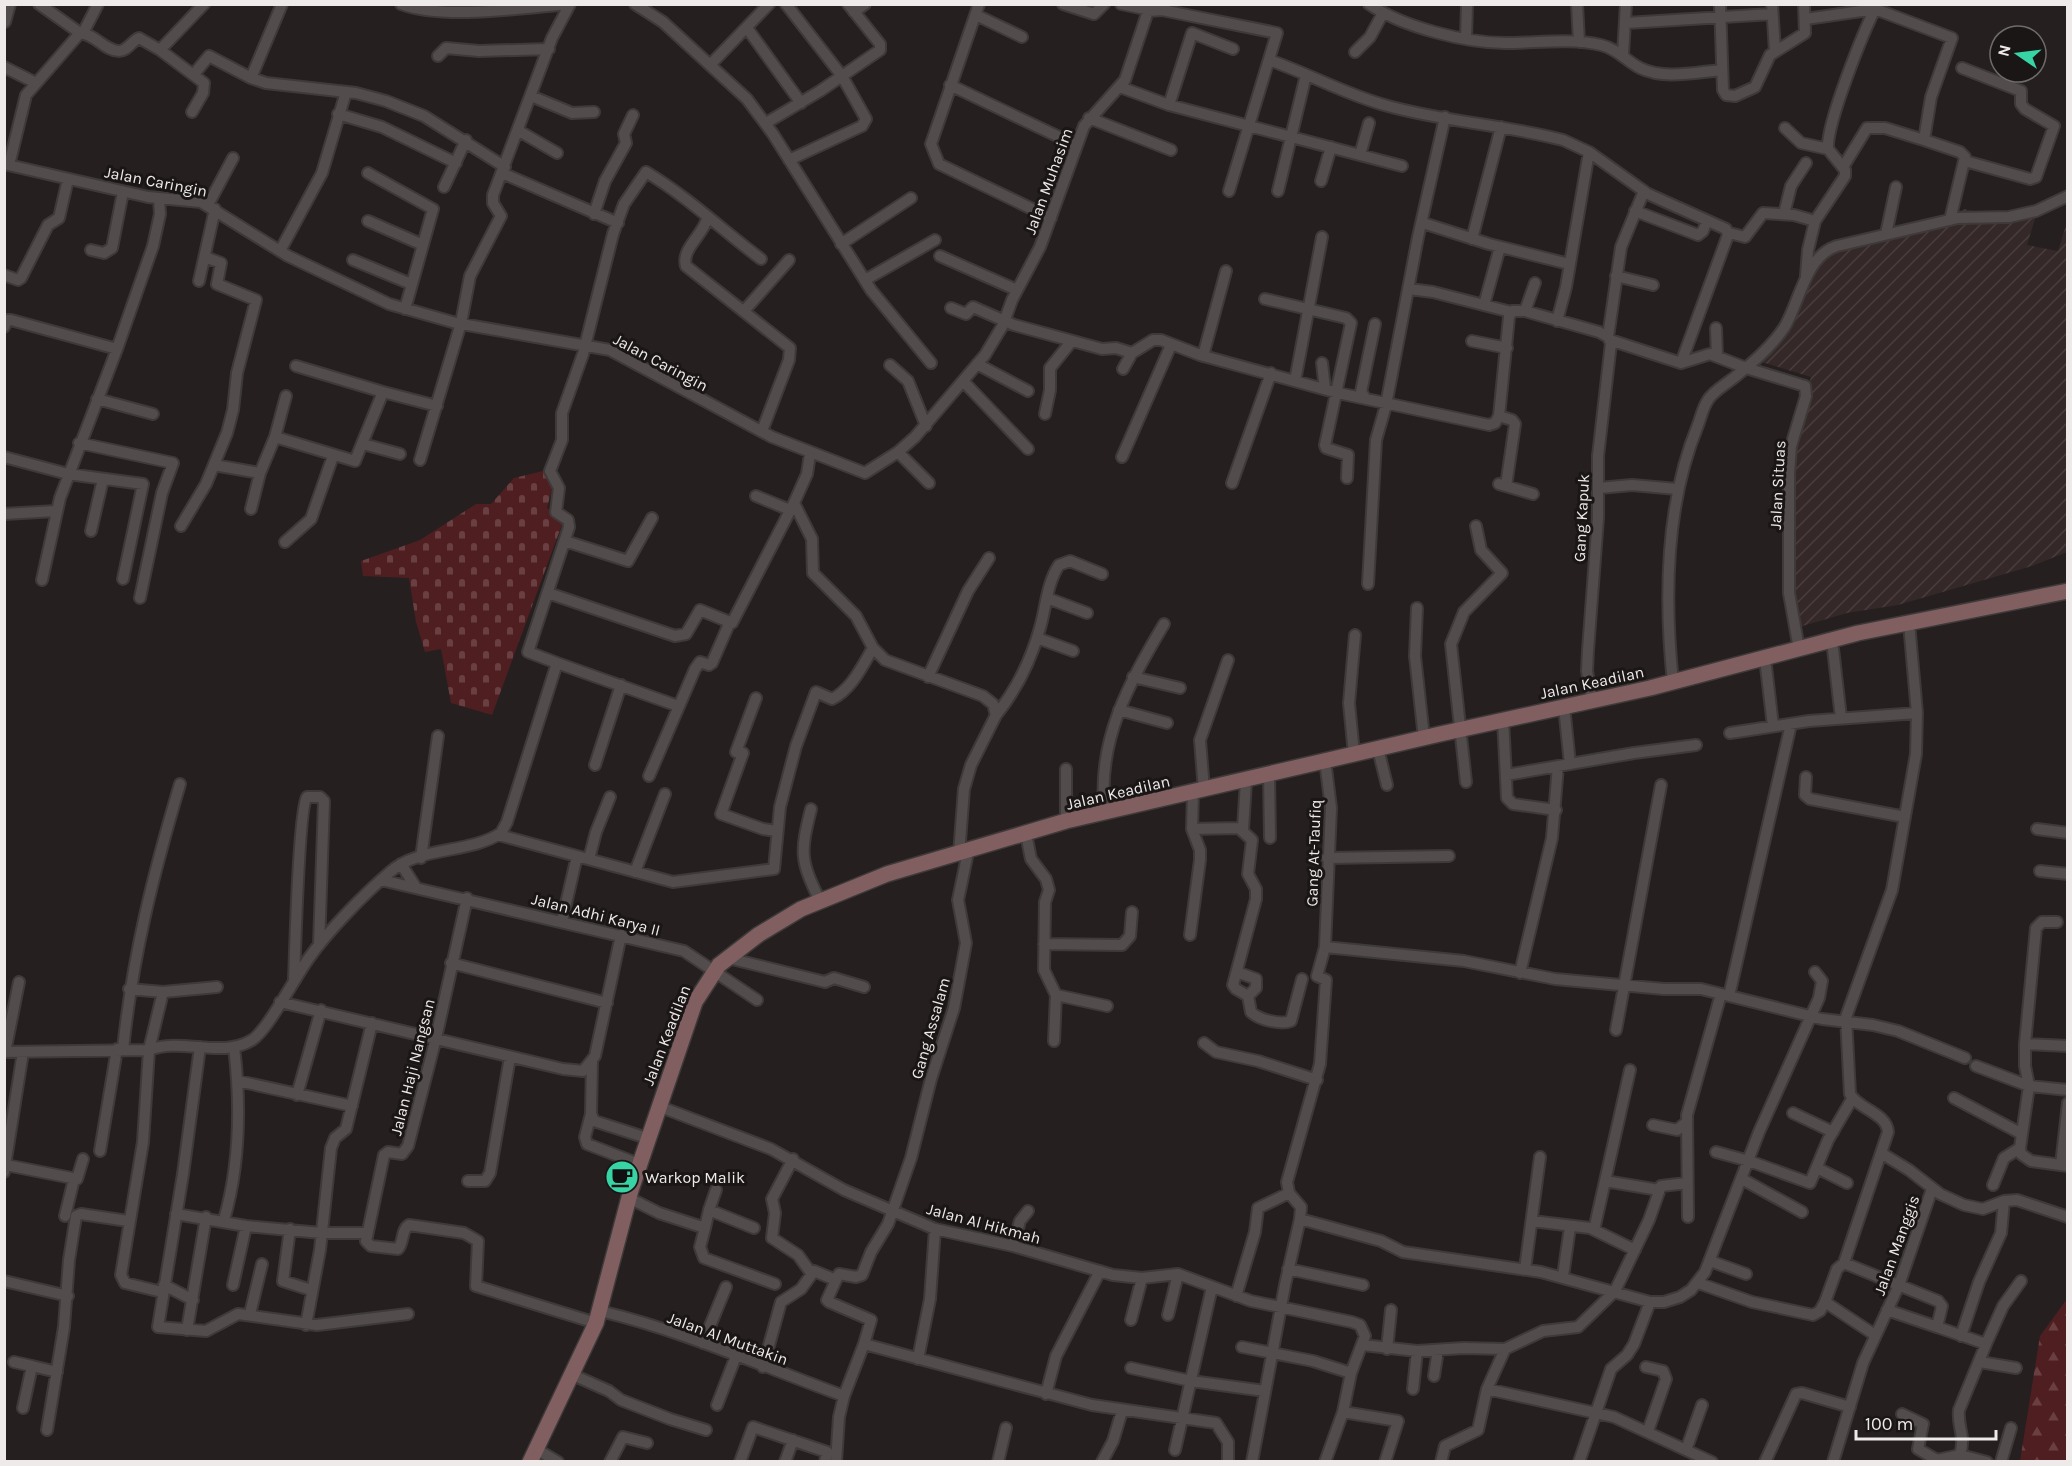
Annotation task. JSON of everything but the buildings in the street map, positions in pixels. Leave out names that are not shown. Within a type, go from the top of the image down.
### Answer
[{"type":"main road","name":"Jalan Keadilan","points":[[533,1455],[573,1375],[598,1317],[639,1164],[690,1013],[713,971],[777,923],[820,901],[887,874],[964,853],[1105,808],[1244,782],[1353,750],[1378,749],[1564,706],[1590,691],[1672,682],[1765,658],[1797,644],[1832,640],[2067,591]]},
{"type":"street","points":[[5,22],[10,4]]},
{"type":"street","points":[[39,4],[81,33],[117,51],[124,50],[139,38],[160,50],[194,74],[205,86],[192,112]]},
{"type":"street","points":[[7,164],[26,94],[81,33],[98,4]]},
{"type":"street","points":[[160,50],[204,4]]},
{"type":"street","points":[[251,78],[282,4]]},
{"type":"street","points":[[401,4],[421,10],[443,11],[569,4],[549,49],[493,198],[501,216],[470,276],[462,323],[420,460]]},
{"type":"street","points":[[711,64],[769,4]]},
{"type":"street","points":[[786,4],[842,76],[865,116],[864,124],[789,160]]},
{"type":"street","points":[[766,123],[801,103],[880,48],[851,8],[865,4]]},
{"type":"street","points":[[1062,4],[1094,14],[1104,4]]},
{"type":"street","points":[[1121,4],[1150,10],[1164,7],[1277,33],[1229,191]]},
{"type":"street","points":[[1369,4],[1383,13],[1466,38],[1502,43],[1579,42],[1604,45],[1623,54],[1636,66],[1654,73],[1722,70]]},
{"type":"street","points":[[1466,38],[1467,4]]},
{"type":"street","points":[[1576,4],[1579,42]]},
{"type":"street","points":[[1623,54],[1626,4]]},
{"type":"street","points":[[1720,4],[1722,70],[1726,94],[1731,96],[1743,93],[1757,85],[1767,59],[1775,51],[1805,33],[1804,4]]},
{"type":"street","points":[[641,5],[711,64],[747,99],[766,123],[865,280],[931,363]]},
{"type":"street","points":[[1806,18],[1876,7],[1952,38],[1931,97],[1924,140]]},
{"type":"street","points":[[1828,149],[1830,131],[1856,53],[1876,7]]},
{"type":"street","points":[[1626,23],[1720,18],[1772,9],[1775,51]]},
{"type":"street","points":[[1022,37],[977,10],[931,144],[939,164],[1051,218]]},
{"type":"street","name":"Jalan Muhasim","points":[[898,452],[926,426],[964,382],[1004,321],[1017,290],[1040,247],[1076,145],[1089,118],[1120,87],[1129,72],[1150,10]]},
{"type":"street","points":[[1355,52],[1370,37],[1383,13]]},
{"type":"street","points":[[747,28],[801,103]]},
{"type":"street","points":[[1169,105],[1192,33],[1233,49]]},
{"type":"street","points":[[438,56],[446,48],[478,51],[549,49]]},
{"type":"street","points":[[194,74],[209,56],[251,78],[267,83],[367,94],[408,109],[466,140],[504,170],[594,214],[618,223]]},
{"type":"street","points":[[1269,60],[1350,95],[1400,109],[1563,140],[1589,152],[1644,191],[1724,228],[1729,233],[1745,237],[1763,213],[1784,214],[1815,221]]},
{"type":"street","points":[[4,67],[36,83]]},
{"type":"street","points":[[1962,68],[2021,92],[2025,109],[2054,126],[2036,177],[2030,179],[1965,161]]},
{"type":"street","points":[[1278,191],[1306,75]]},
{"type":"street","points":[[950,85],[1076,145]]},
{"type":"street","points":[[1120,87],[1169,105],[1402,166]]},
{"type":"street","points":[[280,251],[322,173],[346,92]]},
{"type":"street","points":[[531,96],[572,112],[594,112]]},
{"type":"street","points":[[338,114],[382,127],[456,163]]},
{"type":"street","points":[[594,214],[605,181],[626,143],[624,134],[633,115]]},
{"type":"street","points":[[1368,584],[1375,449],[1445,117]]},
{"type":"street","points":[[1089,118],[1171,150]]},
{"type":"street","points":[[1360,155],[1369,123]]},
{"type":"street","points":[[1472,239],[1501,127]]},
{"type":"street","points":[[1785,128],[1801,143],[1828,149],[1843,167],[1845,176],[1815,221],[1808,250],[1806,282]]},
{"type":"street","points":[[1843,167],[1867,128],[1885,128],[1960,152],[1965,161],[1950,220]]},
{"type":"street","points":[[519,131],[557,153]]},
{"type":"street","points":[[444,187],[466,140]]},
{"type":"street","points":[[1321,181],[1331,147]]},
{"type":"street","points":[[1557,321],[1566,287],[1589,152]]},
{"type":"street","points":[[199,281],[205,257],[211,207],[232,158]]},
{"type":"street","points":[[1784,214],[1791,186],[1806,163]]},
{"type":"street","name":"Jalan Caringin","points":[[7,164],[123,192],[159,198],[195,200],[211,207],[280,251],[338,281],[405,309],[462,323],[585,344],[620,354],[675,387],[762,431],[810,454],[827,457],[862,474],[869,472],[898,452]]},
{"type":"street","points":[[678,706],[528,652],[569,524],[556,512],[559,488],[550,471],[562,440],[562,413],[585,344],[618,223],[624,204],[644,172],[699,208],[707,219],[761,259]]},
{"type":"street","points":[[368,174],[434,208],[405,309]]},
{"type":"street","points":[[4,275],[18,280],[21,278],[48,225],[59,218],[68,179]]},
{"type":"street","points":[[1886,234],[1896,187]]},
{"type":"street","name":"Gang Kapuk","points":[[1590,691],[1588,650],[1599,488],[1598,456],[1609,339],[1621,247],[1644,191]]},
{"type":"street","points":[[91,250],[104,253],[112,248],[123,192]]},
{"type":"street","points":[[1672,682],[1669,563],[1677,489],[1688,450],[1708,398],[1746,368],[1778,336],[1824,251],[1886,234],[1965,217],[2009,217],[2036,211],[2067,196]]},
{"type":"street","points":[[42,580],[56,511],[68,474],[117,349],[153,246],[160,214],[159,198]]},
{"type":"street","points":[[841,244],[910,198]]},
{"type":"street","points":[[1635,211],[1698,235],[1703,231],[1707,221]]},
{"type":"street","points":[[707,219],[705,226],[686,253],[684,264],[786,344],[791,352],[762,431]]},
{"type":"street","points":[[368,220],[423,245]]},
{"type":"street","points":[[1423,223],[1500,247],[1569,264]]},
{"type":"street","points":[[1681,363],[1729,233]]},
{"type":"street","points":[[1295,381],[1322,237]]},
{"type":"street","points":[[865,280],[935,240]]},
{"type":"street","points":[[1484,305],[1500,247]]},
{"type":"street","points":[[940,256],[1017,290]]},
{"type":"street","points":[[181,526],[214,465],[231,422],[237,373],[256,300],[217,284],[220,263],[205,257]]},
{"type":"street","points":[[353,260],[411,284]]},
{"type":"street","points":[[744,311],[789,260]]},
{"type":"street","points":[[1203,356],[1226,271]]},
{"type":"street","points":[[1616,276],[1653,285]]},
{"type":"street","points":[[1525,311],[1535,283]]},
{"type":"street","points":[[1409,289],[1511,312],[1525,311],[1599,332],[1609,339],[1681,363],[1707,354],[1746,368]]},
{"type":"street","points":[[1265,299],[1346,318],[1351,323],[1338,393],[1325,445],[1326,448],[1350,457],[1347,478]]},
{"type":"street","points":[[951,308],[966,314],[973,307],[1004,321],[1071,342],[1132,353]]},
{"type":"street","points":[[1123,369],[1132,353],[1153,339],[1203,356],[1338,393],[1485,425],[1495,423],[1499,416],[1511,312]]},
{"type":"street","points":[[4,327],[7,320],[11,320],[117,349]]},
{"type":"street","points":[[1366,399],[1361,392],[1375,324]]},
{"type":"street","points":[[1716,328],[1717,356]]},
{"type":"street","points":[[1472,341],[1507,348]]},
{"type":"street","points":[[1045,414],[1050,390],[1050,368],[1071,342]]},
{"type":"street","points":[[1122,458],[1171,345]]},
{"type":"street","points":[[1322,363],[1326,389]]},
{"type":"street","points":[[977,364],[1028,391]]},
{"type":"street","points":[[890,365],[908,381],[926,426]]},
{"type":"street","points":[[296,366],[437,406]]},
{"type":"street","name":"Jalan Situas","points":[[1746,368],[1802,384],[1807,388],[1790,456],[1788,576],[1797,644]]},
{"type":"street","points":[[1232,483],[1271,374]]},
{"type":"street","points":[[964,382],[1028,448]]},
{"type":"street","points":[[275,437],[355,462],[383,392]]},
{"type":"street","points":[[251,509],[260,473],[275,437],[285,396]]},
{"type":"street","points":[[97,399],[153,414]]},
{"type":"street","points":[[1499,416],[1512,420],[1515,424],[1502,485],[1533,494]]},
{"type":"street","points":[[79,443],[173,464],[162,493],[140,598]]},
{"type":"street","points":[[363,444],[400,454]]},
{"type":"street","points":[[898,452],[929,483]]},
{"type":"street","points":[[548,593],[675,636],[686,634],[700,610],[729,624],[735,622],[807,474],[810,454]]},
{"type":"street","points":[[285,542],[311,519],[333,456]]},
{"type":"street","points":[[4,457],[68,474],[135,482],[144,486],[123,579]]},
{"type":"street","points":[[214,465],[260,473]]},
{"type":"street","points":[[91,531],[103,478]]},
{"type":"street","points":[[1599,488],[1632,485],[1677,489]]},
{"type":"street","points":[[756,496],[792,507],[812,539],[813,573],[856,616],[873,648],[891,664],[983,696],[993,704],[996,715]]},
{"type":"street","points":[[4,514],[56,511]]},
{"type":"street","points":[[565,541],[628,561],[652,518]]},
{"type":"street","points":[[1466,782],[1451,659],[1454,632],[1464,612],[1502,573],[1481,550],[1476,526]]},
{"type":"street","points":[[928,677],[968,591],[989,558]]},
{"type":"street","points":[[964,853],[964,789],[971,765],[996,715],[1023,676],[1037,638],[1055,571],[1065,561],[1078,563],[1102,574]]},
{"type":"street","points":[[1047,598],[1087,613]]},
{"type":"street","points":[[1418,608],[1414,656],[1424,738]]},
{"type":"street","points":[[1698,1283],[1752,1302],[1814,1315],[1820,1311],[1837,1269],[1844,1263],[1888,1132],[1887,1125],[1852,1099],[1847,1081],[1846,1022],[1892,890],[1916,754],[1917,713],[1909,623]]},
{"type":"street","points":[[649,776],[698,663],[709,665],[716,658],[729,624]]},
{"type":"street","points":[[1105,808],[1108,741],[1133,677],[1164,624]]},
{"type":"street","points":[[1353,750],[1349,703],[1355,635]]},
{"type":"street","points":[[1037,638],[1073,651]]},
{"type":"street","points":[[1832,640],[1840,718]]},
{"type":"street","points":[[19,982],[5,1052],[149,1050],[164,1044],[234,1047],[259,1034],[319,945],[381,880],[401,864],[499,835],[635,872],[681,882],[774,869],[776,831],[792,758],[816,692],[832,699],[840,695],[848,688],[873,648]]},
{"type":"street","points":[[1765,658],[1773,726]]},
{"type":"street","points":[[1190,935],[1200,860],[1200,850],[1192,829],[1198,792],[1200,740],[1228,660]]},
{"type":"street","points":[[499,835],[506,827],[557,663]]},
{"type":"street","points":[[1133,677],[1180,688]]},
{"type":"street","points":[[595,765],[621,685]]},
{"type":"street","points":[[756,698],[736,752],[743,753],[721,814],[763,829],[776,831]]},
{"type":"street","points":[[1564,706],[1570,764]]},
{"type":"street","points":[[1119,710],[1167,723]]},
{"type":"street","points":[[1730,733],[1840,718],[1917,713]]},
{"type":"street","points":[[1503,719],[1507,798],[1510,802],[1556,810]]},
{"type":"street","points":[[1688,1217],[1687,1122],[1689,1106],[1725,995],[1791,724]]},
{"type":"street","points":[[421,858],[438,736]]},
{"type":"street","points":[[1506,776],[1696,745]]},
{"type":"street","points":[[1378,749],[1387,785]]},
{"type":"street","name":"Gang At-Taufiq","points":[[1317,1080],[1322,1050],[1326,980],[1317,976],[1325,947],[1327,858],[1331,808],[1325,760]]},
{"type":"street","points":[[1520,973],[1542,884],[1556,810],[1558,766]]},
{"type":"street","points":[[1066,769],[1066,821]]},
{"type":"street","points":[[1269,775],[1270,838]]},
{"type":"street","points":[[1806,777],[1805,795],[1810,799],[1905,817]]},
{"type":"street","points":[[1244,782],[1241,828],[1253,844],[1248,874],[1256,888],[1256,899],[1234,987],[1248,996],[1251,1012],[1256,1016],[1288,1023],[1292,1019],[1302,979]]},
{"type":"street","points":[[100,1151],[129,989],[153,876],[180,784]]},
{"type":"street","points":[[1616,1030],[1661,785]]},
{"type":"street","points":[[635,872],[665,794]]},
{"type":"street","points":[[294,980],[301,833],[303,806],[307,797],[320,797],[324,801],[319,945]]},
{"type":"street","points":[[589,859],[596,832],[610,797]]},
{"type":"street","points":[[811,809],[802,852],[807,873],[820,901]]},
{"type":"street","points":[[1192,829],[1241,828]]},
{"type":"street","points":[[2037,829],[2067,833]]},
{"type":"street","points":[[1026,834],[1031,859],[1046,879],[1049,890],[1045,902],[1044,970],[1056,995],[1054,1041]]},
{"type":"street","name":"Gang Assalam","points":[[836,1280],[839,1274],[856,1277],[862,1275],[871,1252],[888,1224],[918,1134],[962,972],[966,936],[958,900],[964,853]]},
{"type":"street","points":[[562,921],[577,856]]},
{"type":"street","points":[[1327,858],[1449,856]]},
{"type":"street","points":[[401,864],[415,886]]},
{"type":"street","points":[[2040,871],[2067,874]]},
{"type":"street","name":"Jalan Adhi Karya II","points":[[381,880],[467,898],[689,953],[757,1000]]},
{"type":"street","name":"Jalan Haji Nangsan","points":[[366,1233],[383,1158],[386,1153],[404,1152],[408,1146],[436,1038],[467,898]]},
{"type":"street","points":[[1044,944],[1122,945],[1130,936],[1132,912]]},
{"type":"street","points":[[2057,922],[2042,922],[2036,928],[2025,1044],[2025,1066],[2030,1086],[2021,1154],[2031,1161],[2064,1166],[2067,1103]]},
{"type":"street","points":[[621,935],[592,1061],[591,1114],[585,1137],[587,1144],[592,1148],[639,1164]]},
{"type":"street","points":[[1325,947],[1453,959],[1520,973],[1623,985],[1664,989],[1693,988],[1810,1017],[1898,1031],[1965,1058]]},
{"type":"street","points":[[728,958],[825,982],[834,978],[864,987]]},
{"type":"street","points":[[451,963],[607,1003]]},
{"type":"street","points":[[1237,972],[1256,980],[1256,988],[1248,996]]},
{"type":"street","points":[[1300,1219],[1381,1241],[1403,1252],[1563,1276],[1650,1302],[1664,1302],[1680,1297],[1698,1283],[1710,1261],[1759,1132],[1788,1072],[1822,988],[1821,976],[1815,972]]},
{"type":"street","points":[[129,989],[163,992],[217,987]]},
{"type":"street","points":[[163,992],[149,1050],[143,1142],[128,1221],[121,1279],[125,1283],[163,1288],[193,1300]]},
{"type":"street","points":[[1056,995],[1107,1006]]},
{"type":"street","points":[[280,1002],[578,1072],[587,1069],[592,1061]]},
{"type":"street","points":[[297,1095],[321,1010]]},
{"type":"street","points":[[306,1325],[321,1233],[331,1148],[335,1138],[346,1129],[372,1023]]},
{"type":"street","points":[[1204,1044],[1216,1052],[1258,1060],[1317,1080],[1288,1175],[1287,1187],[1289,1193],[1301,1207],[1300,1219],[1288,1269],[1252,1461]]},
{"type":"street","points":[[2025,1044],[2067,1046]]},
{"type":"street","points":[[200,1047],[158,1327],[206,1331],[232,1316],[250,1314],[306,1325],[346,1323],[408,1314]]},
{"type":"street","points":[[224,1220],[234,1185],[238,1081],[234,1047]]},
{"type":"street","points":[[23,1052],[5,1168],[74,1179],[79,1177],[83,1159]]},
{"type":"street","points":[[468,1181],[484,1181],[490,1173],[510,1057]]},
{"type":"street","points":[[1976,1066],[2030,1086],[2067,1090]]},
{"type":"street","points":[[1594,1230],[1630,1070]]},
{"type":"street","points":[[238,1081],[352,1106]]},
{"type":"street","points":[[1954,1098],[2022,1134]]},
{"type":"street","points":[[1716,1152],[1749,1161],[1808,1183],[1852,1099]]},
{"type":"street","name":"Jalan Al Hikmah","points":[[658,1106],[723,1128],[793,1159],[844,1190],[935,1228],[1014,1246],[1100,1271],[1142,1278],[1178,1274],[1236,1296],[1282,1309],[1360,1325],[1365,1336],[1363,1345]]},
{"type":"street","points":[[1793,1113],[1833,1132]]},
{"type":"street","points":[[591,1114],[597,1123],[647,1138]]},
{"type":"street","points":[[1653,1125],[1677,1130],[1687,1122]]},
{"type":"street","points":[[1993,1185],[2004,1158],[2020,1148]]},
{"type":"street","points":[[1881,1153],[1909,1170],[1932,1189],[1977,1209],[2004,1201],[2025,1201],[2067,1217]]},
{"type":"street","points":[[1525,1269],[1540,1157]]},
{"type":"street","points":[[793,1159],[772,1199],[775,1213],[772,1238],[798,1255],[811,1273]]},
{"type":"street","points":[[1817,1168],[1846,1184]]},
{"type":"street","points":[[65,1216],[74,1179]]},
{"type":"street","points":[[1742,1179],[1802,1212]]},
{"type":"street","points":[[1605,1181],[1659,1190]]},
{"type":"street","points":[[1325,1461],[1343,1412],[1351,1373],[1363,1345],[1417,1351],[1464,1348],[1505,1349],[1543,1331],[1578,1327],[1616,1291],[1649,1220],[1659,1190],[1664,1184],[1687,1183]]},
{"type":"street","name":"Jalan Manggis","points":[[1833,1461],[1875,1335],[1899,1285],[1932,1189]]},
{"type":"street","points":[[716,1190],[700,1246],[704,1258],[775,1284]]},
{"type":"street","points":[[1236,1296],[1255,1232],[1258,1208],[1289,1193]]},
{"type":"street","points":[[1961,1336],[1979,1282],[2001,1233],[2004,1201]]},
{"type":"street","points":[[627,1204],[705,1228]]},
{"type":"street","points":[[710,1210],[754,1228]]},
{"type":"street","points":[[1014,1246],[1020,1221],[1028,1211]]},
{"type":"street","points":[[47,1430],[68,1296],[69,1260],[76,1216],[81,1214],[128,1221]]},
{"type":"street","points":[[176,1214],[224,1220],[246,1226],[321,1233],[366,1233],[366,1241],[371,1246],[391,1250],[398,1250],[402,1244],[404,1230],[409,1225],[473,1236],[478,1241],[479,1249],[476,1286],[598,1317]]},
{"type":"street","points":[[187,1329],[206,1217]]},
{"type":"street","points":[[1532,1221],[1594,1230],[1635,1250]]},
{"type":"street","points":[[232,1285],[246,1226]]},
{"type":"street","points":[[1563,1276],[1570,1227]]},
{"type":"street","points":[[918,1359],[930,1299],[935,1228]]},
{"type":"street","points":[[290,1229],[283,1281],[311,1290]]},
{"type":"street","points":[[1710,1261],[1746,1274]]},
{"type":"street","points":[[1844,1263],[1940,1303],[1936,1327]]},
{"type":"street","points":[[250,1314],[262,1264]]},
{"type":"street","points":[[1288,1269],[1363,1285]]},
{"type":"street","points":[[740,1461],[753,1427],[793,1440],[831,1457],[844,1396],[871,1320],[829,1302],[836,1280],[814,1271],[801,1289],[781,1302],[763,1367]]},
{"type":"street","points":[[1046,1394],[1056,1356],[1100,1271]]},
{"type":"street","points":[[1168,1315],[1178,1274]]},
{"type":"street","points":[[1131,1320],[1142,1278]]},
{"type":"street","points":[[4,1281],[68,1296]]},
{"type":"street","points":[[1960,1455],[1964,1435],[1958,1420],[1964,1393],[1980,1362],[2003,1306],[2021,1281]]},
{"type":"street","points":[[703,1343],[726,1287]]},
{"type":"street","points":[[1175,1450],[1212,1287]]},
{"type":"street","points":[[1579,1461],[1611,1369],[1627,1355],[1634,1344],[1650,1302]]},
{"type":"street","points":[[1825,1302],[1875,1335]]},
{"type":"street","points":[[1387,1349],[1390,1310]]},
{"type":"street","points":[[1887,1310],[1986,1344]]},
{"type":"street","name":"Jalan Al Muttakin","points":[[598,1317],[632,1319],[844,1396]]},
{"type":"street","points":[[864,1344],[1046,1394],[1122,1411],[1205,1420],[1220,1426],[1228,1442],[1228,1461]]},
{"type":"street","points":[[1242,1347],[1312,1360],[1351,1373]]},
{"type":"street","points":[[1441,1461],[1445,1446],[1478,1430],[1487,1389],[1505,1349]]},
{"type":"street","points":[[1434,1376],[1438,1350]]},
{"type":"street","points":[[1413,1389],[1417,1351]]},
{"type":"street","points":[[717,1405],[736,1356]]},
{"type":"street","points":[[14,1362],[57,1372]]},
{"type":"street","points":[[1980,1362],[2016,1368]]},
{"type":"street","points":[[22,1407],[32,1366]]},
{"type":"street","points":[[1646,1366],[1663,1371],[1666,1379],[1648,1431]]},
{"type":"street","points":[[1131,1368],[1191,1381],[1265,1391]]},
{"type":"street","points":[[573,1375],[609,1391],[621,1400],[706,1430]]},
{"type":"street","points":[[1487,1389],[1597,1413],[1648,1431],[1712,1461]]},
{"type":"street","points":[[1766,1461],[1796,1395],[1802,1394],[1850,1407]]},
{"type":"street","points":[[1686,1450],[1702,1405]]},
{"type":"street","points":[[1102,1461],[1113,1441],[1122,1411]]},
{"type":"street","points":[[1343,1412],[1398,1421],[1385,1461]]},
{"type":"street","points":[[1902,1414],[1923,1424],[1918,1449],[1937,1460],[1960,1455],[1987,1461]]},
{"type":"street","points":[[998,1461],[1006,1428]]},
{"type":"street","points":[[2001,1461],[2011,1428]]},
{"type":"street","points":[[610,1461],[623,1437],[647,1443]]},
{"type":"street","points":[[785,1461],[793,1440]]},
{"type":"street","points":[[533,1455],[558,1461]]},
{"type":"shaded area","points":[[1964,209],[1992,215],[2038,209],[2027,245],[2058,251],[2067,222],[2067,552],[2032,566],[1898,605],[1847,613],[1789,630],[1786,452],[1811,377],[1755,360],[1783,321],[1821,250],[1939,222]]},
{"type":"green space","points":[[543,471],[553,485],[547,508],[564,519],[492,715],[451,703],[441,649],[425,652],[416,622],[409,578],[363,576],[361,561],[420,540],[476,504],[491,504],[514,478]]},
{"type":"green space","points":[[2067,1299],[2067,1461],[2020,1461],[2040,1336]]},
{"type":"place","name":"Warkop Malik","points":[[622,1177]]}]
